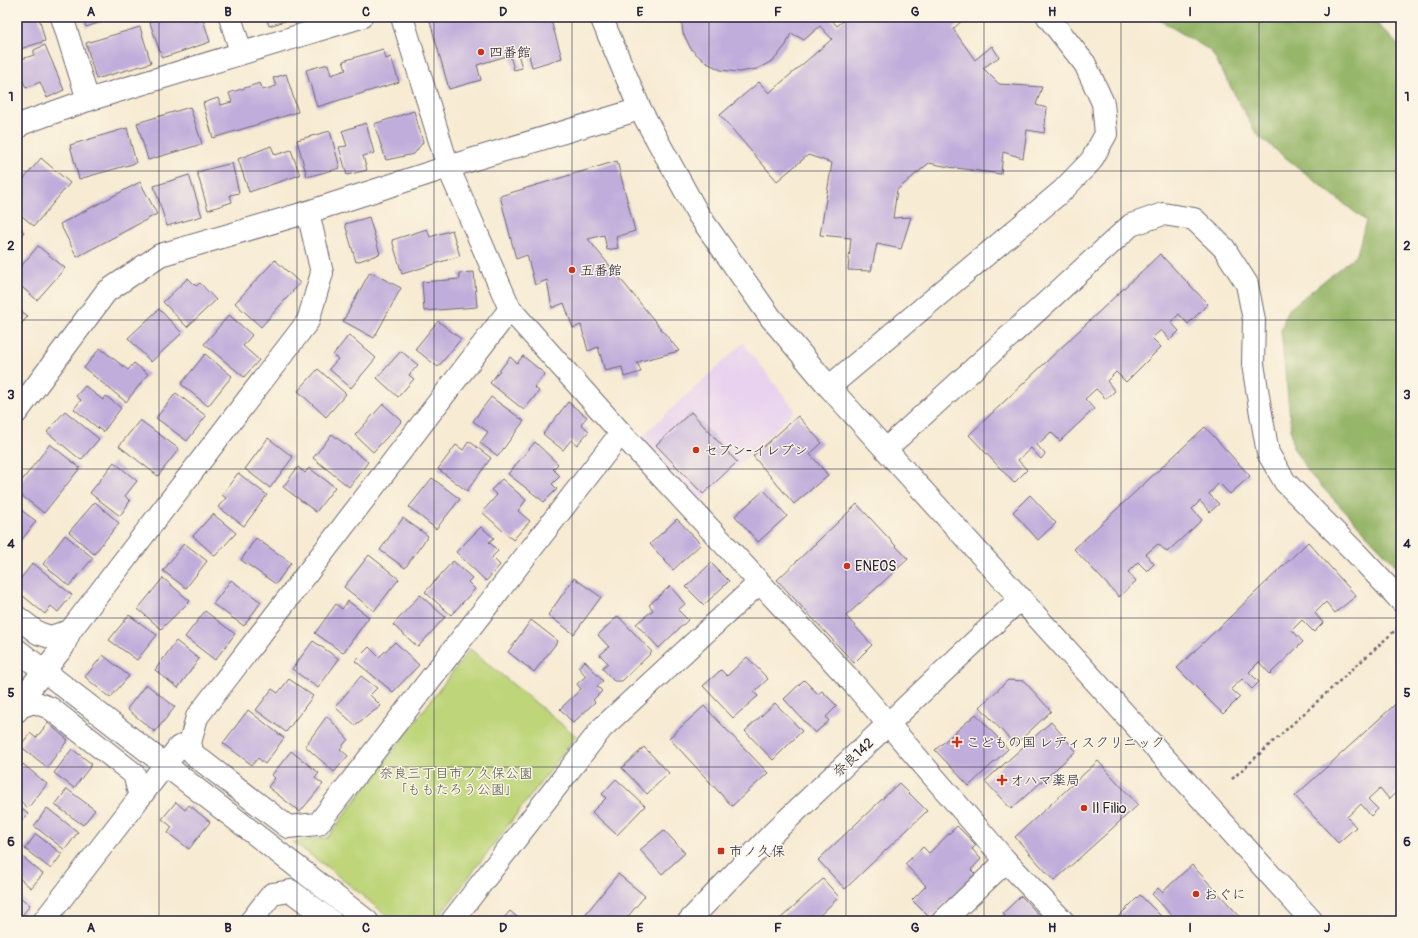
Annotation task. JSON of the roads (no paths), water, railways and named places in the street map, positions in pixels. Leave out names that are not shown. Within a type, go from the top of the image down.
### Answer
[{"type":"street","points":[[62,17],[88,100]]},
{"type":"street","points":[[230,17],[241,52]]},
{"type":"street","points":[[17,128],[21,124],[88,100],[241,52],[361,17]]},
{"type":"street","points":[[402,17],[448,167],[510,309],[621,433],[852,683],[1006,861],[1063,921]]},
{"type":"street","points":[[601,17],[640,109],[698,214],[771,318],[829,387],[1312,921]]},
{"type":"street","points":[[829,387],[1062,191],[1091,160],[1106,134],[1103,103],[1085,64],[1048,17]]},
{"type":"street","points":[[17,412],[106,292],[160,256],[308,212],[448,167],[640,109]]},
{"type":"street","points":[[19,709],[28,691],[63,647],[70,631],[308,322],[322,273],[308,212]]},
{"type":"street","points":[[886,449],[1131,225],[1163,214],[1194,219],[1224,248],[1247,284],[1254,320],[1253,364],[1268,453],[1285,482],[1357,554],[1401,601]]},
{"type":"street","points":[[510,309],[197,717],[190,743],[193,754],[288,827],[318,824],[621,433]]},
{"type":"street","points":[[452,921],[602,728],[759,583]]},
{"type":"street","name":"奈良142","points":[[690,921],[773,833],[1021,598]]},
{"type":"street","points":[[17,617],[38,633],[50,637],[70,631]]},
{"type":"street","points":[[17,650],[367,921]]},
{"type":"street","points":[[19,709],[34,702],[50,708],[134,774],[140,797]]},
{"type":"street","points":[[44,921],[165,764],[179,747],[190,743]]},
{"type":"street","points":[[943,921],[1006,861]]},
{"type":"street","points":[[251,921],[295,864]]},
{"type":"street","points":[[272,894],[291,891],[331,921]]},
{"type":"place","name":"四番館","points":[[481,52]]},
{"type":"place","name":"五番館","points":[[572,270]]},
{"type":"place","name":"セブン-イレブン","points":[[696,450]]},
{"type":"place","name":"ENEOS","points":[[847,566]]},
{"type":"place","name":"こどもの国 レディスクリニック","points":[[957,742]]},
{"type":"place","name":"オハマ薬局","points":[[1002,780]]},
{"type":"place","name":"Il Filio","points":[[1084,808]]},
{"type":"place","name":"市ノ久保","points":[[721,851]]},
{"type":"place","name":"おぐに","points":[[1196,894]]},
{"type":"park label","name":"奈良三丁目市ノ久保公園 「ももたろう公園」","points":[[456,782]]}]
